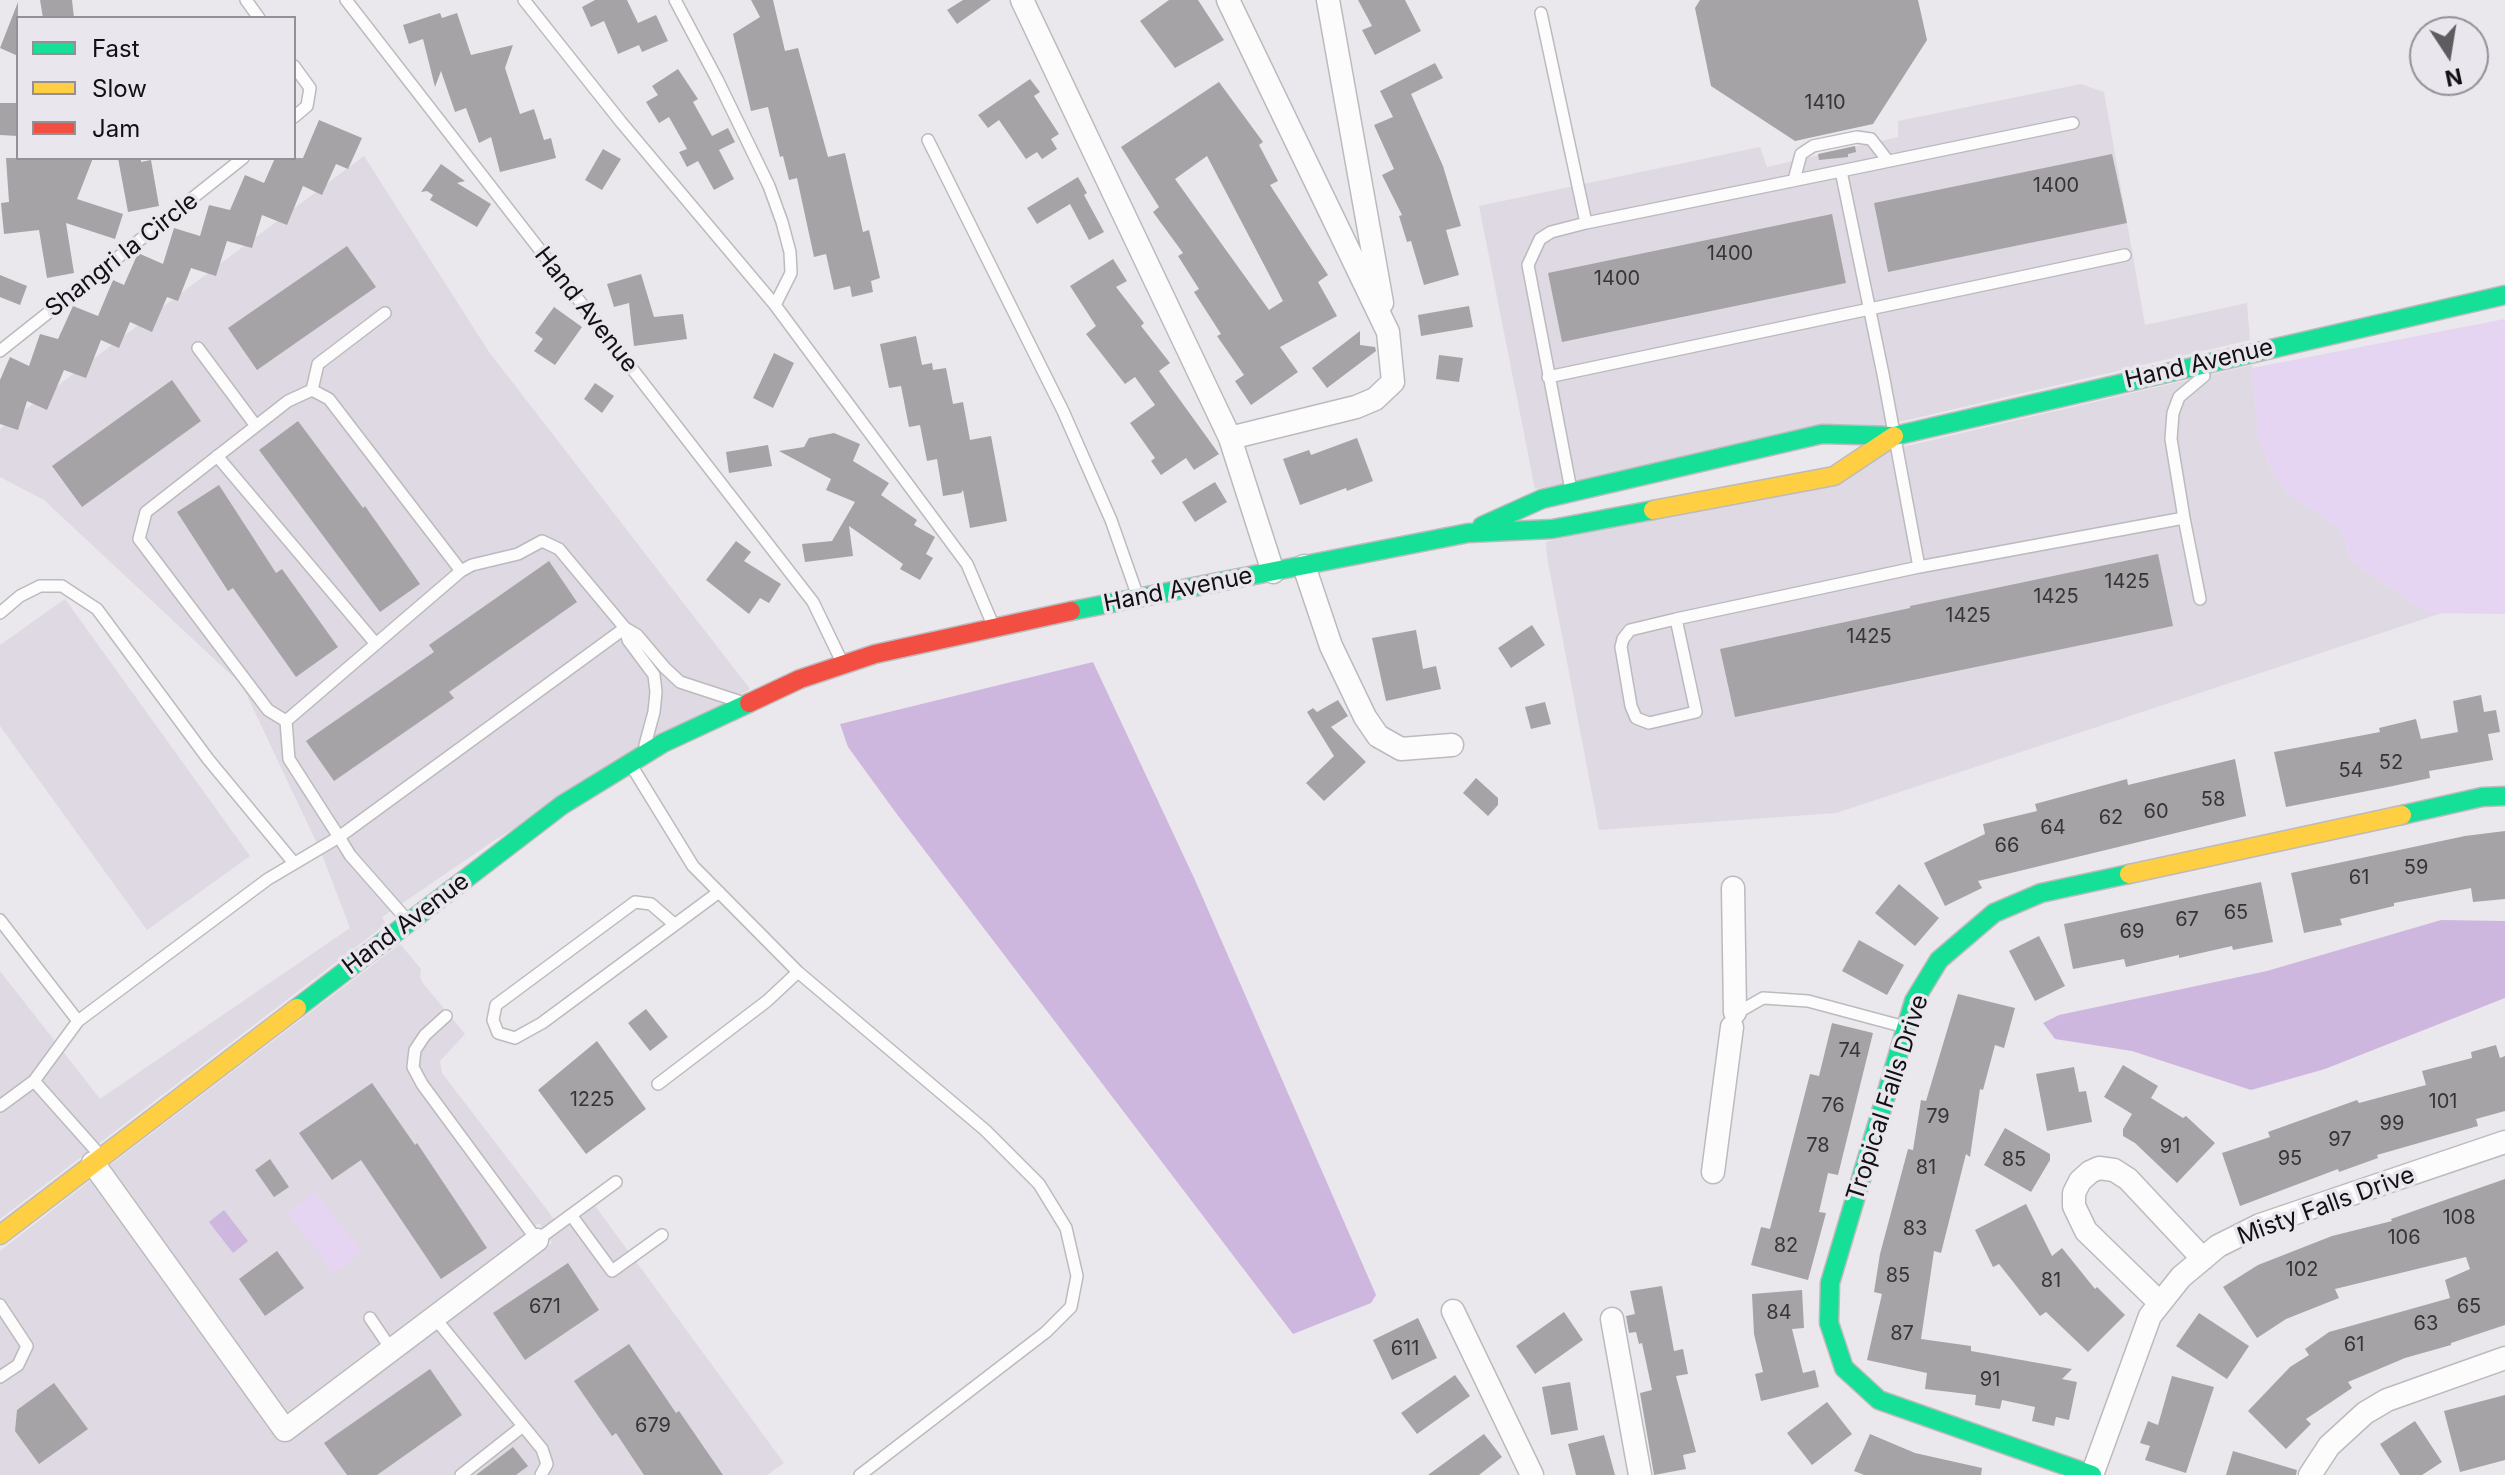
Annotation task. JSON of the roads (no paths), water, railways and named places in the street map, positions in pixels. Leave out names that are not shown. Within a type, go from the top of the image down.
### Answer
[{"type":"street","points":[[1022,0],[1230,438],[1273,572]]},
{"type":"street","points":[[1228,0],[1388,332]]},
{"type":"street","points":[[1230,438],[1356,407],[1375,399],[1393,382],[1388,332],[1328,0]]},
{"type":"street","name":"Hand Avenue","points":[[1468,533],[1542,499],[1822,434],[1894,436],[2505,295]]},
{"type":"street","name":"Hand Avenue","points":[[0,1235],[562,805],[663,743],[800,679],[875,654],[993,626],[1468,533],[1552,529],[1834,476],[1894,436]]},
{"type":"street","points":[[1304,566],[1331,646],[1365,717],[1378,736],[1401,749],[1452,745]]},
{"type":"street","name":"Tropical Falls Drive","points":[[2092,1475],[1879,1400],[1844,1368],[1829,1323],[1830,1283],[1914,1001],[1939,960],[1994,913],[2041,893],[2482,797],[2505,796]]},
{"type":"street","points":[[1713,1172],[1734,1020],[1733,888]]},
{"type":"street","name":"Misty Falls Drive","points":[[2092,1475],[2150,1316],[2181,1277],[2218,1246],[2260,1225],[2505,1142]]},
{"type":"street","points":[[97,1160],[285,1430],[537,1240]]},
{"type":"street","points":[[2160,1303],[2086,1231],[2074,1206],[2074,1193],[2080,1181],[2099,1168],[2114,1170],[2203,1259]]},
{"type":"street","points":[[1453,1311],[1532,1475]]},
{"type":"street","points":[[1612,1319],[1640,1475]]},
{"type":"street","points":[[2310,1475],[2329,1446],[2387,1400],[2505,1358]]},
{"type":"lane","name":"Hand Avenue","points":[[346,0],[813,602],[843,664]]},
{"type":"lane","points":[[524,0],[621,122],[775,305],[967,564],[993,626]]},
{"type":"lane","points":[[675,0],[769,186],[782,222],[790,252],[791,273],[775,305]]},
{"type":"lane","points":[[1541,13],[1586,223]]},
{"type":"lane","points":[[296,69],[310,88],[307,106],[296,115]]},
{"type":"lane","points":[[1572,492],[1528,265],[1540,239],[1551,232],[1586,223],[2073,123]]},
{"type":"lane","points":[[1794,180],[1801,154],[1813,146],[1857,137],[1871,139],[1888,161]]},
{"type":"lane","points":[[928,140],[1069,424],[1111,520],[1138,598]]},
{"type":"lane","name":"Shangri la Circle","points":[[0,351],[240,160]]},
{"type":"lane","points":[[1841,171],[1919,567]]},
{"type":"lane","points":[[1548,377],[2125,255]]},
{"type":"lane","points":[[312,390],[318,364],[385,313]]},
{"type":"lane","points":[[198,348],[256,426]]},
{"type":"lane","points":[[2200,599],[2171,439],[2173,413],[2179,397],[2231,357]]},
{"type":"lane","points":[[286,721],[268,710],[139,539],[146,512],[288,401],[312,390]]},
{"type":"lane","points":[[312,390],[329,399],[461,571]]},
{"type":"lane","points":[[217,456],[376,644]]},
{"type":"lane","points":[[1676,619],[1696,712],[1649,723],[1636,718],[1631,706],[1621,647],[1630,630],[1676,619],[1919,567],[2184,518]]},
{"type":"lane","points":[[286,721],[461,571],[472,565],[518,554],[542,541],[559,549],[625,628],[637,635],[680,682],[747,704]]},
{"type":"lane","points":[[0,613],[20,596],[40,586],[62,586],[97,609],[208,759],[294,863]]},
{"type":"lane","points":[[625,628],[628,640],[654,675],[656,692],[654,712],[636,759],[693,866],[798,972],[985,1130],[1039,1184],[1066,1228],[1077,1276],[1071,1307],[1046,1332],[860,1475]]},
{"type":"lane","points":[[0,1106],[34,1081],[78,1021],[268,879],[339,837],[625,628]]},
{"type":"lane","points":[[286,721],[289,759],[350,855],[409,922]]},
{"type":"lane","points":[[674,924],[651,904],[635,902],[496,1005],[493,1020],[498,1033],[515,1038],[542,1023],[719,892]]},
{"type":"lane","points":[[0,920],[78,1021]]},
{"type":"lane","points":[[658,1084],[767,1001],[798,972]]},
{"type":"lane","points":[[1734,1020],[1763,998],[1808,1001],[1906,1027]]},
{"type":"lane","points":[[446,1016],[425,1035],[415,1050],[413,1067],[422,1084],[537,1240],[616,1182]]},
{"type":"lane","points":[[34,1081],[97,1160]]},
{"type":"lane","points":[[571,1215],[612,1271],[662,1235]]},
{"type":"lane","points":[[0,1305],[27,1346],[18,1365],[0,1377]]},
{"type":"lane","points":[[434,1317],[542,1449],[547,1464],[541,1475]]},
{"type":"lane","points":[[370,1318],[391,1349]]},
{"type":"lane","points":[[461,1475],[523,1426]]}]
